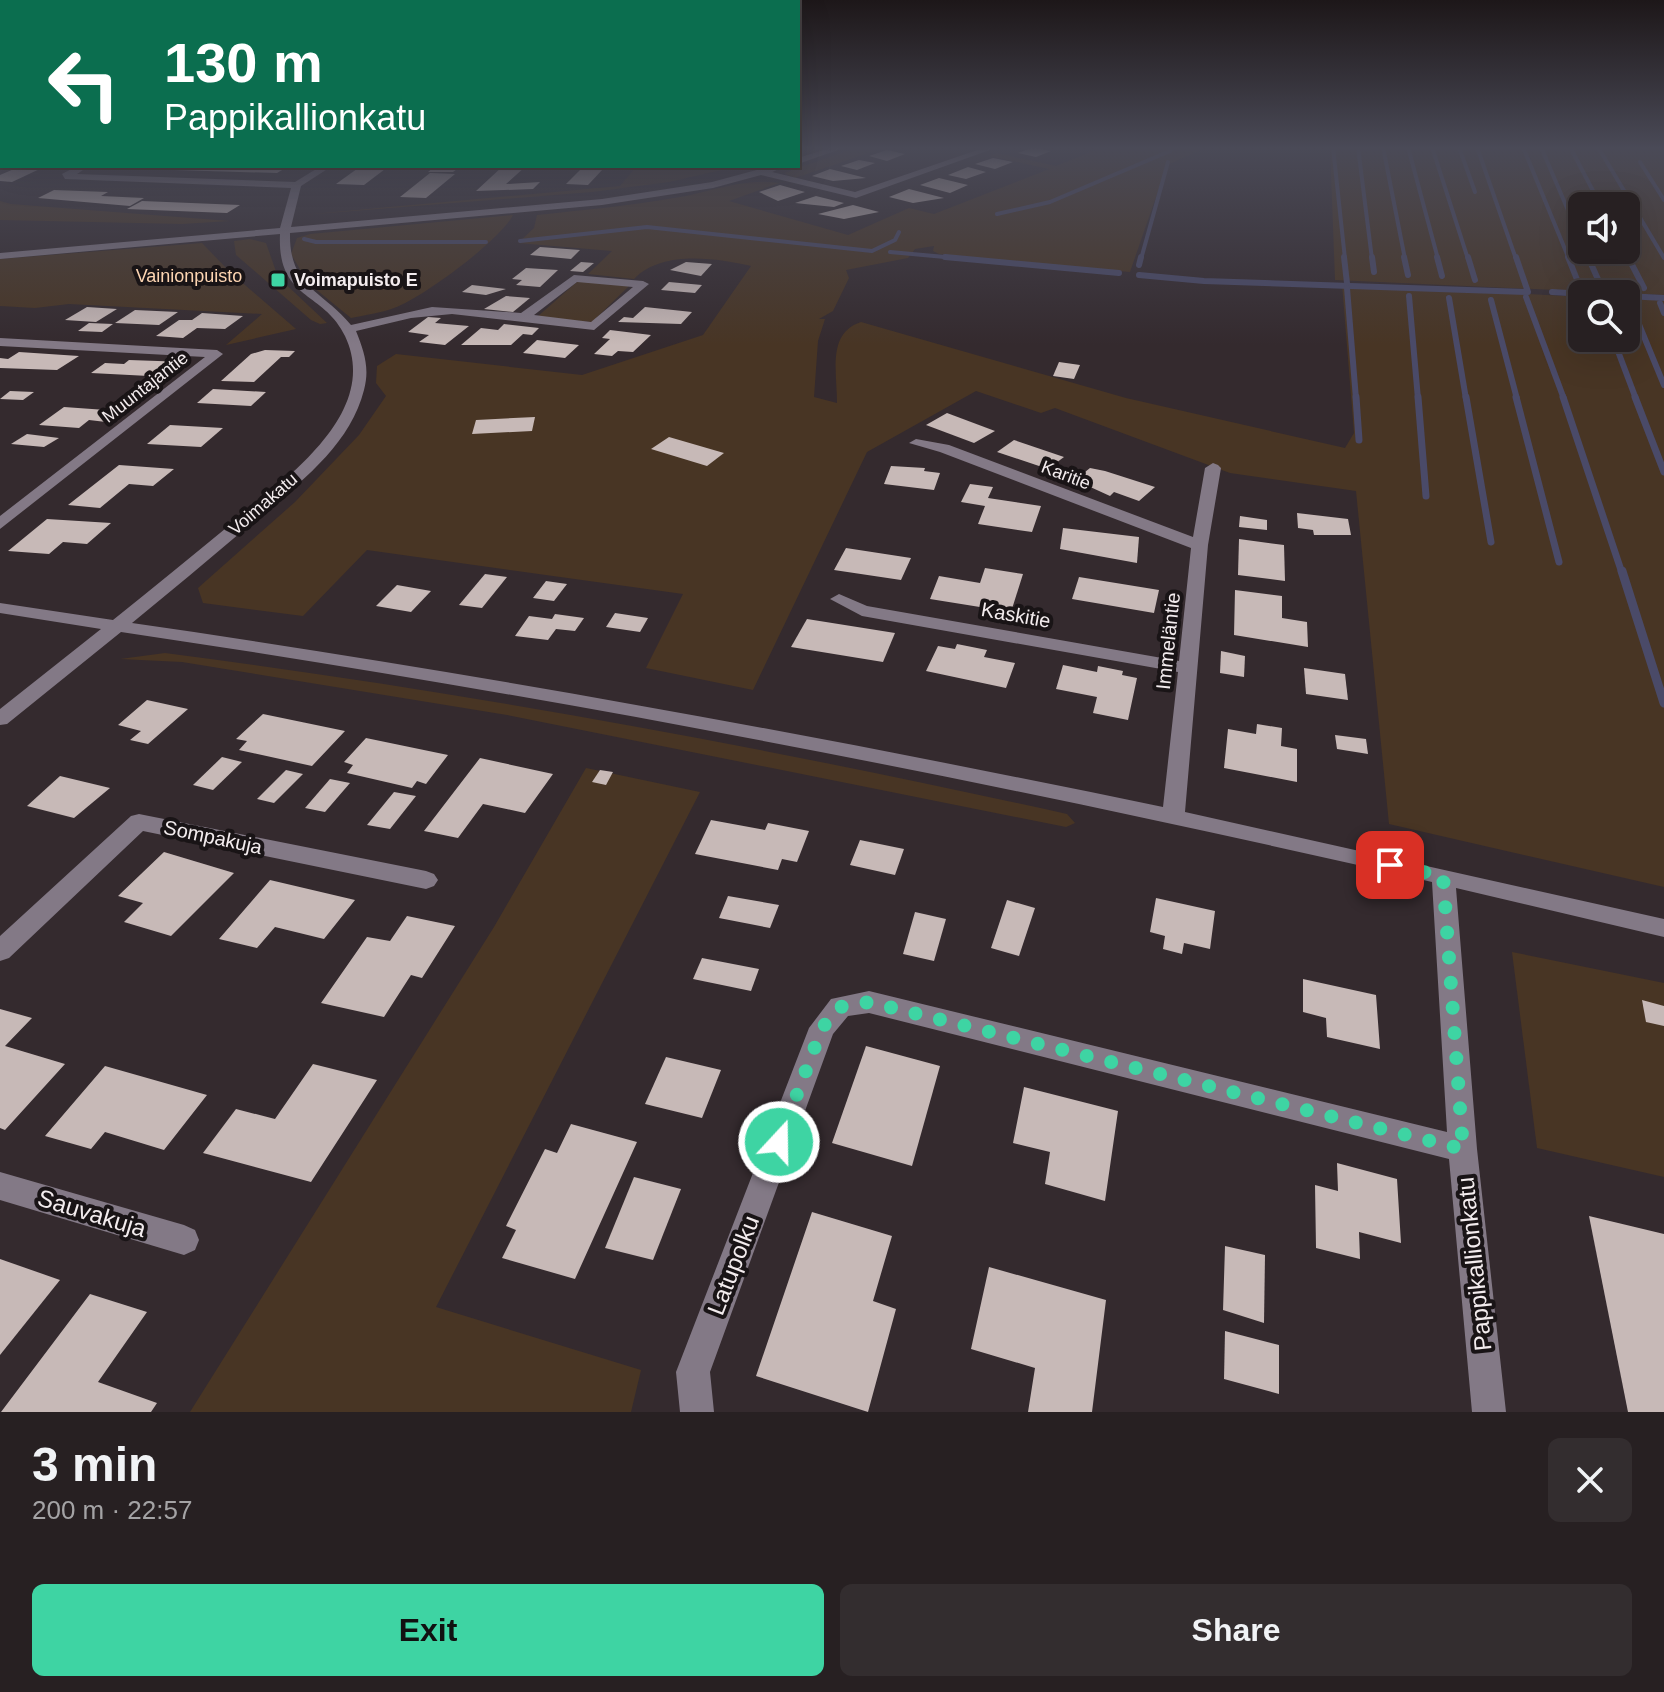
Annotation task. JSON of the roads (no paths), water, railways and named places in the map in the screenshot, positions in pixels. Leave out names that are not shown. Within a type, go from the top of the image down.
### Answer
[{"type":"street","name":"Voimakatu","points":[[0,719],[186,571],[329,443],[350,409],[359,381],[358,352],[347,329],[288,273],[283,255],[289,213]]},
{"type":"street","points":[[0,256],[468,213]]},
{"type":"street","points":[[347,329],[434,311],[594,326],[643,284],[574,278],[522,319]]},
{"type":"street","name":"Muuntajantie","points":[[0,342],[217,354],[0,524]]},
{"type":"street","name":"Karitie","points":[[916,443],[944,448],[1161,533],[1200,545]]},
{"type":"street","name":"Immeläntie","points":[[1173,818],[1200,545],[1213,468]]},
{"type":"street","name":"Kaskitie","points":[[839,599],[862,611],[1188,668]]},
{"type":"street","points":[[0,608],[462,679],[1173,818],[1443,876],[1664,928]]},
{"type":"street","name":"Sompakuja","points":[[0,951],[139,822],[426,880]]},
{"type":"street","name":"Pappikallionkatu","points":[[1443,876],[1463,1149],[1489,1412]]},
{"type":"street","name":"Latupolku","points":[[697,1412],[693,1372],[822,1028],[840,1007],[869,1002],[1463,1149]]},
{"type":"street","name":"Sauvakuja","points":[[0,1186],[184,1240]]},
{"type":"waterway","points":[[997,214],[1002,213]]},
{"type":"waterway","points":[[1141,259],[1154,213]]},
{"type":"waterway","points":[[1340,213],[1345,259]]},
{"type":"waterway","points":[[1366,213],[1372,259]]},
{"type":"waterway","points":[[1396,213],[1405,259]]},
{"type":"waterway","points":[[1426,213],[1438,259]]},
{"type":"waterway","points":[[1453,213],[1468,259]]},
{"type":"waterway","points":[[1500,213],[1516,259]]},
{"type":"waterway","points":[[1550,213],[1568,257]]},
{"type":"waterway","points":[[1637,213],[1664,258]]},
{"type":"waterway","points":[[520,241],[647,227],[872,251],[895,240],[899,232]]},
{"type":"waterway","points":[[304,239],[316,242],[486,242]]},
{"type":"waterway","points":[[890,252],[945,257]]},
{"type":"waterway","points":[[945,257],[967,259]]},
{"type":"waterway","points":[[945,257],[1119,273]]},
{"type":"waterway","points":[[1139,265],[1141,257]]},
{"type":"waterway","points":[[1344,257],[1347,283]]},
{"type":"waterway","points":[[1372,257],[1374,272]]},
{"type":"waterway","points":[[1404,257],[1408,275]]},
{"type":"waterway","points":[[1437,257],[1442,276]]},
{"type":"waterway","points":[[1468,257],[1475,280]]},
{"type":"waterway","points":[[1139,275],[1204,281],[1528,292],[1516,257]]},
{"type":"waterway","points":[[1571,264],[1577,280]]},
{"type":"waterway","points":[[1591,264],[1598,280]]},
{"type":"waterway","points":[[1632,264],[1644,288]]},
{"type":"waterway","points":[[1347,288],[1356,399]]},
{"type":"waterway","points":[[1552,292],[1568,293]]},
{"type":"waterway","points":[[1409,296],[1418,399]]},
{"type":"waterway","points":[[1526,297],[1564,399]]},
{"type":"waterway","points":[[1640,297],[1664,298]]},
{"type":"waterway","points":[[1449,298],[1466,399]]},
{"type":"waterway","points":[[1491,300],[1517,399]]},
{"type":"waterway","points":[[1660,303],[1664,313]]},
{"type":"waterway","points":[[1640,327],[1664,385]]},
{"type":"waterway","points":[[1618,352],[1636,399]]},
{"type":"waterway","points":[[1356,397],[1359,440]]},
{"type":"waterway","points":[[1418,397],[1426,496]]},
{"type":"waterway","points":[[1466,397],[1491,542]]},
{"type":"waterway","points":[[1516,397],[1559,562]]},
{"type":"waterway","points":[[1563,397],[1622,573]]},
{"type":"waterway","points":[[1635,397],[1664,472]]},
{"type":"waterway","points":[[1622,571],[1664,703]]},
{"type":"place","name":"Voimapuisto E","points":[[278,280]]},
{"type":"park label","name":"Vainionpuisto","points":[[189,276]]}]
